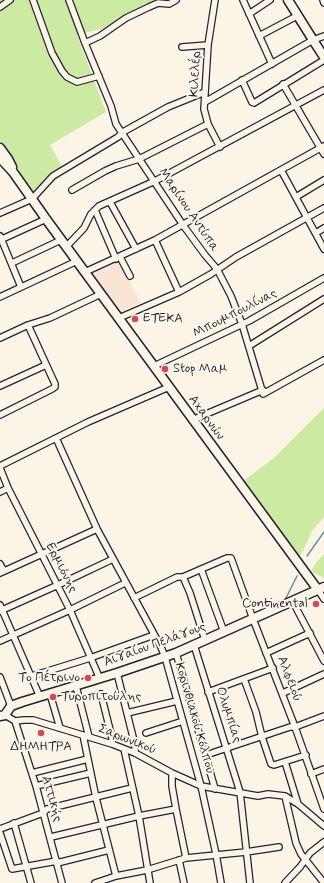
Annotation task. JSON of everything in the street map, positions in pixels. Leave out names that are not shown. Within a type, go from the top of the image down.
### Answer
[{"type":"main road","points":[[288,0],[324,56]]},
{"type":"main road","name":"Αχαρνών","points":[[0,148],[8,159],[13,172]]},
{"type":"main road","name":"Αχαρνών","points":[[0,158],[13,172],[192,420],[322,589]]},
{"type":"main road","name":"Αιγαίου Πελάγους","points":[[11,706],[100,679],[176,653],[322,589]]},
{"type":"main road","points":[[3,715],[11,706]]},
{"type":"street","points":[[0,7],[10,0]]},
{"type":"street","points":[[33,0],[52,53],[62,71],[77,82],[99,76]]},
{"type":"street","name":"Μαρίνου Αντύπα","points":[[69,0],[114,119],[183,225],[217,269],[231,296],[242,324],[263,392]]},
{"type":"street","points":[[85,43],[100,36],[126,18],[149,7],[158,3],[169,4],[176,0]]},
{"type":"street","name":"Κιλελέρ","points":[[215,0],[208,45],[205,115],[220,147]]},
{"type":"street","points":[[243,0],[272,64]]},
{"type":"street","points":[[249,14],[270,0]]},
{"type":"street","points":[[259,36],[297,16]]},
{"type":"street","points":[[205,102],[313,40],[324,36]]},
{"type":"street","points":[[182,47],[208,45]]},
{"type":"street","points":[[242,80],[253,102],[324,60]]},
{"type":"street","points":[[85,272],[155,240],[281,170],[323,149],[283,84]]},
{"type":"street","points":[[66,247],[84,228],[88,218],[94,210],[155,181],[324,90]]},
{"type":"street","points":[[0,213],[32,199],[53,176],[123,132],[168,106],[205,92]]},
{"type":"street","points":[[72,190],[116,166],[140,159],[208,124]]},
{"type":"street","points":[[281,170],[324,249]]},
{"type":"street","points":[[296,197],[324,180]]},
{"type":"street","points":[[110,202],[136,249]]},
{"type":"street","points":[[119,318],[178,292],[211,274],[236,257],[324,208]]},
{"type":"street","points":[[94,210],[118,258],[130,276]]},
{"type":"street","points":[[21,287],[1,239],[46,219]]},
{"type":"street","points":[[316,233],[324,228]]},
{"type":"street","points":[[12,263],[61,240]]},
{"type":"street","points":[[155,240],[178,292]]},
{"type":"street","points":[[0,297],[77,261]]},
{"type":"street","name":"Μπουμπουλίνας","points":[[154,366],[249,321],[324,278]]},
{"type":"street","points":[[0,338],[28,325],[50,318],[101,294]]},
{"type":"street","points":[[249,346],[324,299]]},
{"type":"street","points":[[1,413],[52,389],[55,384],[28,325]]},
{"type":"street","points":[[192,420],[263,392],[324,360]]},
{"type":"street","points":[[0,386],[46,365]]},
{"type":"street","points":[[0,467],[88,422],[169,387]]},
{"type":"street","name":"Κορινθιακού Κόλπου","points":[[56,438],[97,529],[165,657],[201,786],[221,883]]},
{"type":"street","name":"Ερμιόνης","points":[[0,467],[8,488],[70,610],[100,679]]},
{"type":"street","points":[[0,492],[8,488]]},
{"type":"street","points":[[0,564],[2,572],[97,529]]},
{"type":"street","name":"Αλφειού","points":[[201,569],[227,558],[231,558],[266,653],[296,727],[324,810]]},
{"type":"street","points":[[40,697],[1,608],[58,585],[113,559]]},
{"type":"street","points":[[134,598],[177,577],[183,577],[201,569],[224,632]]},
{"type":"street","points":[[183,577],[190,593],[205,640]]},
{"type":"street","points":[[0,640],[70,610],[126,583]]},
{"type":"street","name":"Αχαρνών","points":[[322,589],[324,599]]},
{"type":"street","points":[[293,602],[324,661]]},
{"type":"street","points":[[266,653],[310,633]]},
{"type":"street","points":[[32,676],[90,658],[154,635]]},
{"type":"street","name":"Ολυμπίας","points":[[194,645],[240,792],[250,883]]},
{"type":"street","points":[[176,653],[215,789]]},
{"type":"street","points":[[208,692],[273,668]]},
{"type":"street","points":[[117,673],[135,753]]},
{"type":"street","points":[[283,693],[324,674]]},
{"type":"street","points":[[0,677],[11,706]]},
{"type":"street","points":[[244,679],[256,712],[270,763],[274,765],[306,755]]},
{"type":"street","points":[[76,686],[96,798],[116,876]]},
{"type":"street","points":[[50,694],[60,728]]},
{"type":"street","points":[[102,694],[112,744]]},
{"type":"street","points":[[127,713],[177,701]]},
{"type":"street","points":[[3,715],[15,721]]},
{"type":"street","points":[[206,755],[290,727],[296,727],[324,716]]},
{"type":"street","name":"Σαρωνικού","points":[[15,721],[33,720],[112,744],[135,753],[172,773],[201,786],[258,796],[268,794],[285,796]]},
{"type":"street","name":"Αττικής","points":[[15,721],[51,837],[62,883]]},
{"type":"street","points":[[146,733],[183,721]]},
{"type":"street","points":[[124,749],[150,883]]},
{"type":"street","points":[[32,773],[88,759]]},
{"type":"street","points":[[285,762],[298,804]]},
{"type":"street","points":[[311,774],[324,768]]},
{"type":"street","points":[[36,786],[91,773]]},
{"type":"street","points":[[172,773],[172,786],[186,858]]},
{"type":"street","points":[[0,829],[43,813],[47,810],[132,788]]},
{"type":"street","points":[[285,796],[298,804],[324,826]]},
{"type":"street","points":[[285,796],[296,843],[305,860],[324,883]]},
{"type":"street","points":[[51,837],[138,816],[176,810]]},
{"type":"street","points":[[14,823],[31,883]]},
{"type":"street","points":[[0,833],[12,869],[57,862],[109,850]]},
{"type":"street","points":[[285,883],[300,867],[310,853],[324,842]]},
{"type":"street","points":[[95,883],[116,876],[147,870],[186,858],[279,847]]},
{"type":"street","points":[[179,860],[184,883]]},
{"type":"shaded area","points":[[119,261],[141,303],[121,312],[92,272]]},
{"type":"green space","points":[[0,0],[157,0],[104,28],[77,35],[106,112],[50,145],[62,166],[50,173],[45,182],[31,193],[12,157],[0,141]]},
{"type":"green space","points":[[324,408],[324,517],[312,531],[300,557],[243,481],[274,458]]},
{"type":"green space","points":[[324,554],[324,578],[311,571]]},
{"type":"waterway","points":[[307,556],[324,532]]},
{"type":"waterway","points":[[285,600],[297,576]]},
{"type":"place","name":"ΕΤΕΚΑ","points":[[135,319]]},
{"type":"place","name":"Stop Μαμ","points":[[165,369]]},
{"type":"place","name":"Continental","points":[[316,604]]},
{"type":"place","name":"Το Πέτρινο","points":[[88,678]]},
{"type":"place","name":"Τυροπιτούλης","points":[[53,697]]},
{"type":"place","name":"ΔΗΜΗΤΡΑ","points":[[41,733]]}]
